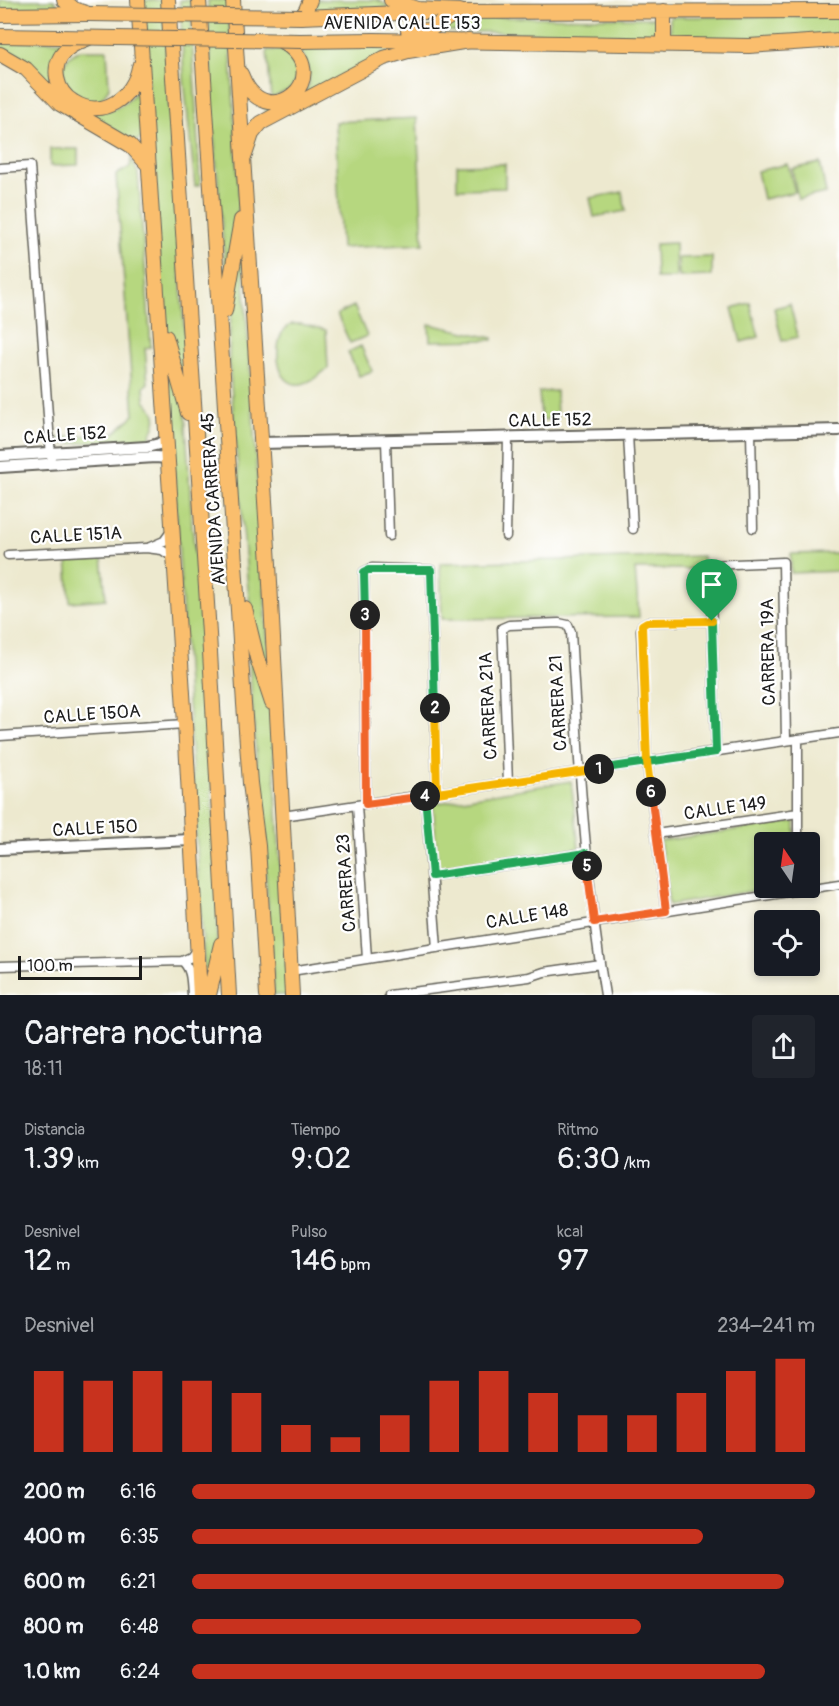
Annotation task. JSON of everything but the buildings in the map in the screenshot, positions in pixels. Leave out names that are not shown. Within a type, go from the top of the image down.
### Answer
[{"type":"main road","points":[[64,0],[74,9],[89,15]]},
{"type":"main road","points":[[138,0],[185,724],[200,995]]},
{"type":"main road","name":"AVENIDA CARRERA 45","points":[[168,0],[209,634],[229,995]]},
{"type":"main road","name":"AVENIDA CARRERA 45","points":[[199,0],[250,783],[258,846],[267,995]]},
{"type":"main road","points":[[233,0],[278,725],[292,995]]},
{"type":"main road","points":[[301,17],[310,0]]},
{"type":"main road","points":[[391,0],[418,9],[460,11]]},
{"type":"main road","name":"AVENIDA CALLE 153","points":[[0,15],[301,17],[460,11],[493,7],[664,11],[839,11]]},
{"type":"main road","name":"AVENIDA CALLE 153","points":[[0,36],[281,41],[373,36],[429,30],[460,11]]},
{"type":"main road","points":[[664,11],[664,45]]},
{"type":"main road","name":"AVENIDA CALLE 153","points":[[0,30],[294,34],[664,45],[749,46],[839,40]]},
{"type":"main road","points":[[91,38],[65,50],[60,58],[56,74],[66,96],[76,104],[90,108],[113,105],[129,92],[138,74],[141,47]]},
{"type":"main road","points":[[237,64],[244,84],[254,96],[264,102],[290,98],[303,82],[304,72],[299,56],[281,41]]},
{"type":"main road","points":[[243,162],[254,130],[261,123],[384,58],[408,51],[469,41]]},
{"type":"main road","points":[[0,54],[26,69],[60,104],[130,145],[149,166]]},
{"type":"main road","points":[[220,333],[244,201]]},
{"type":"main road","points":[[158,312],[196,441]]},
{"type":"main road","points":[[236,567],[257,658],[278,725]]},
{"type":"main road","points":[[209,995],[224,923]]},
{"type":"street","points":[[0,168],[30,166],[51,458]]},
{"type":"street","name":"CALLE 152","points":[[261,443],[839,430]]},
{"type":"street","points":[[751,432],[753,528]]},
{"type":"street","points":[[628,434],[633,529]]},
{"type":"street","points":[[506,536],[508,437]]},
{"type":"street","name":"CALLE 152","points":[[0,467],[51,458],[147,447],[167,439]]},
{"type":"street","points":[[386,440],[389,536]]},
{"type":"street","name":"CALLE 152","points":[[0,456],[168,458]]},
{"type":"street","name":"CALLE 151A","points":[[146,548],[164,541],[172,529]]},
{"type":"street","name":"CALLE 151A","points":[[8,555],[146,548],[162,550],[174,558]]},
{"type":"street","name":"CARRERA 19A","points":[[712,621],[710,565],[783,562],[786,741]]},
{"type":"street","name":"CARRERA 23","points":[[367,958],[362,805],[364,572],[372,568],[431,570],[437,793]]},
{"type":"street","points":[[666,911],[647,762],[642,625],[647,622],[712,621],[716,752]]},
{"type":"street","name":"CARRERA 21A","points":[[508,783],[502,628],[509,625],[559,623],[568,625]]},
{"type":"street","name":"CARRERA 21","points":[[568,625],[571,632],[586,853],[605,995]]},
{"type":"street","name":"CALLE 150A","points":[[0,736],[185,724]]},
{"type":"street","points":[[283,816],[839,734]]},
{"type":"street","points":[[798,740],[798,832]]},
{"type":"street","points":[[425,795],[436,948]]},
{"type":"street","name":"CALLE 149","points":[[656,834],[798,813]]},
{"type":"street","name":"CALLE 150","points":[[0,849],[191,840]]},
{"type":"street","points":[[432,876],[586,853]]},
{"type":"street","name":"CALLE 148","points":[[820,886],[839,884]]},
{"type":"street","name":"CALLE 148","points":[[291,971],[754,896]]},
{"type":"street","points":[[0,966],[182,961],[191,957],[197,949]]},
{"type":"street","points":[[182,961],[189,968],[192,995]]},
{"type":"street","points":[[389,995],[600,964]]},
{"type":"green space","points":[[0,0],[54,0],[60,9],[0,10]]},
{"type":"green space","points":[[143,0],[163,0],[188,383],[183,383],[162,318]]},
{"type":"green space","points":[[180,0],[190,0],[200,185],[195,186],[184,79]]},
{"type":"green space","points":[[208,0],[228,0],[239,201],[226,275],[213,123]]},
{"type":"green space","points":[[315,0],[377,0],[393,8],[313,10]]},
{"type":"green space","points":[[839,16],[839,35],[763,41],[671,36],[670,17]]},
{"type":"green space","points":[[457,17],[656,18],[658,20],[657,36],[440,31]]},
{"type":"green space","points":[[0,41],[69,41],[57,51],[60,98],[0,48]]},
{"type":"green space","points":[[410,44],[268,116],[263,105],[296,98],[305,92],[308,86],[308,67],[300,48]]},
{"type":"green space","points":[[81,50],[107,50],[109,88],[98,104],[90,104],[69,93],[63,68],[68,58]]},
{"type":"green space","points":[[267,50],[280,50],[290,54],[299,74],[291,89],[271,98]]},
{"type":"green space","points":[[139,88],[142,138],[133,143],[78,111],[105,111],[119,107],[126,103]]},
{"type":"green space","points":[[417,118],[423,244],[341,248],[335,122]]},
{"type":"green space","points":[[50,149],[78,149],[78,165],[50,166]]},
{"type":"green space","points":[[131,158],[138,173],[151,347],[145,348],[148,383],[144,387],[145,401],[155,414],[155,423],[149,439],[63,444],[58,438],[114,433],[134,415],[116,175],[130,167]]},
{"type":"green space","points":[[820,163],[826,193],[798,199],[792,169]]},
{"type":"green space","points":[[505,164],[505,188],[457,189],[457,165]]},
{"type":"green space","points":[[788,164],[795,192],[763,199],[757,171]]},
{"type":"green space","points":[[622,192],[626,211],[594,217],[590,198]]},
{"type":"green space","points":[[241,233],[271,692],[254,631],[248,589],[229,360],[230,328]]},
{"type":"green space","points":[[675,243],[676,278],[656,278],[655,244]]},
{"type":"green space","points":[[712,257],[712,276],[679,277],[678,258]]},
{"type":"green space","points":[[750,303],[759,337],[741,342],[732,308]]},
{"type":"green space","points":[[790,304],[798,337],[782,341],[774,308]]},
{"type":"green space","points":[[354,306],[367,336],[350,343],[337,314]]},
{"type":"green space","points":[[292,324],[326,330],[328,368],[313,379],[299,384],[288,381],[283,376],[278,360],[281,336],[284,330]]},
{"type":"green space","points":[[429,324],[493,338],[493,340],[430,341]]},
{"type":"green space","points":[[361,346],[372,371],[359,376],[348,352]]},
{"type":"green space","points":[[167,357],[185,409],[192,527],[203,626],[218,904],[217,942],[206,995]]},
{"type":"green space","points":[[556,391],[557,419],[541,420],[539,392]]},
{"type":"green space","points":[[839,553],[839,571],[791,573],[791,554]]},
{"type":"green space","points":[[102,556],[106,599],[70,602],[67,559]]},
{"type":"green space","points":[[703,556],[704,569],[635,569],[639,617],[442,619],[440,563]]},
{"type":"green space","points":[[249,657],[255,666],[271,713],[288,995],[274,995]]},
{"type":"green space","points":[[571,781],[579,848],[438,869],[433,804]]},
{"type":"green space","points":[[795,821],[795,832],[754,832],[754,891],[669,905],[660,841]]},
{"type":"route","points":[[712,621],[647,622],[642,625],[641,630],[647,762],[666,911],[594,922],[586,853],[432,876],[425,795],[366,804],[364,572],[372,568],[431,570],[437,793],[508,783],[579,772],[647,762],[716,752],[712,621]]}]
